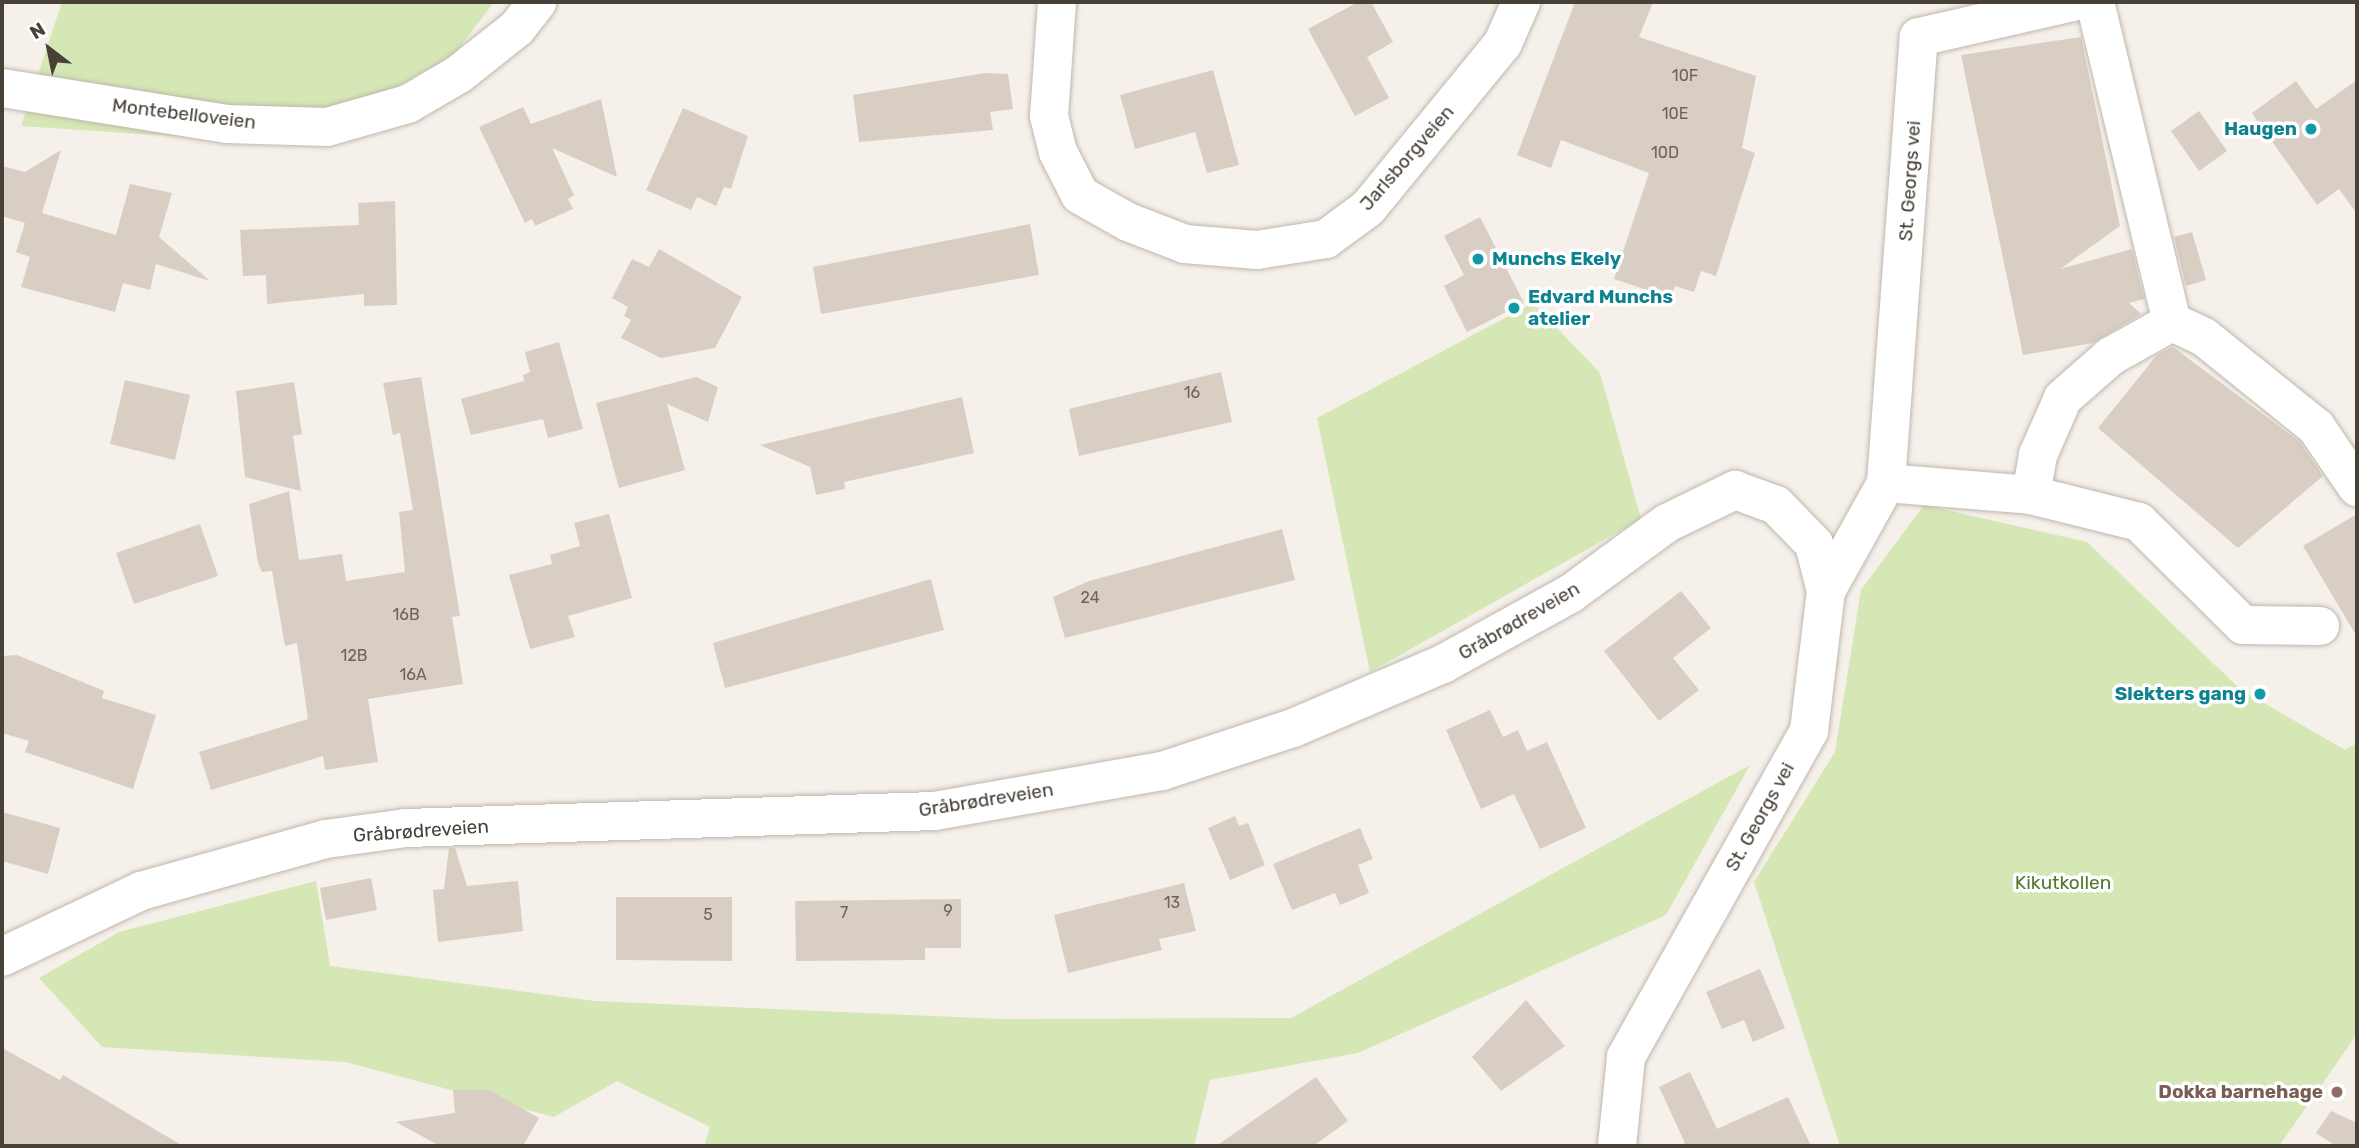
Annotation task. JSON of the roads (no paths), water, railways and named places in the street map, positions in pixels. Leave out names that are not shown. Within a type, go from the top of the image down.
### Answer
[{"type":"street","name":"Montebelloveien","points":[[2,88],[227,124],[327,127],[408,104],[449,80],[517,28],[537,2]]},
{"type":"street","name":"Jarlsborgveien","points":[[1057,2],[1049,116],[1058,152],[1080,195],[1128,222],[1185,244],[1257,250],[1326,239],[1368,208],[1503,43],[1521,2]]},
{"type":"street","name":"St. Georgs vei","points":[[1617,1146],[1626,1057],[1809,731],[1826,591],[1886,483],[1919,37],[2073,2]]},
{"type":"street","points":[[2095,2],[2172,322]]},
{"type":"street","points":[[2031,495],[2038,455],[2063,398],[2111,356],[2172,322]]},
{"type":"street","points":[[2172,322],[2204,337],[2316,427],[2357,487]]},
{"type":"street","points":[[1886,483],[2031,495],[2139,522],[2243,625],[2320,626]]},
{"type":"street","name":"Gråbrødreveien","points":[[2,957],[141,891],[326,839],[406,828],[934,811],[1162,771],[1293,728],[1443,664],[1570,594],[1667,523],[1735,490],[1776,505],[1814,544],[1826,591]]},
{"type":"place","name":"Haugen","points":[[2311,129]]},
{"type":"place","name":"Munchs Ekely","points":[[1478,259]]},
{"type":"place","name":"Edvard Munchs atelier","points":[[1514,308]]},
{"type":"place","name":"Slekters gang","points":[[2260,694]]},
{"type":"place","name":"Dokka barnehage","points":[[2337,1092]]},
{"type":"park label","name":"Kikutkollen","points":[[2063,883]]}]
